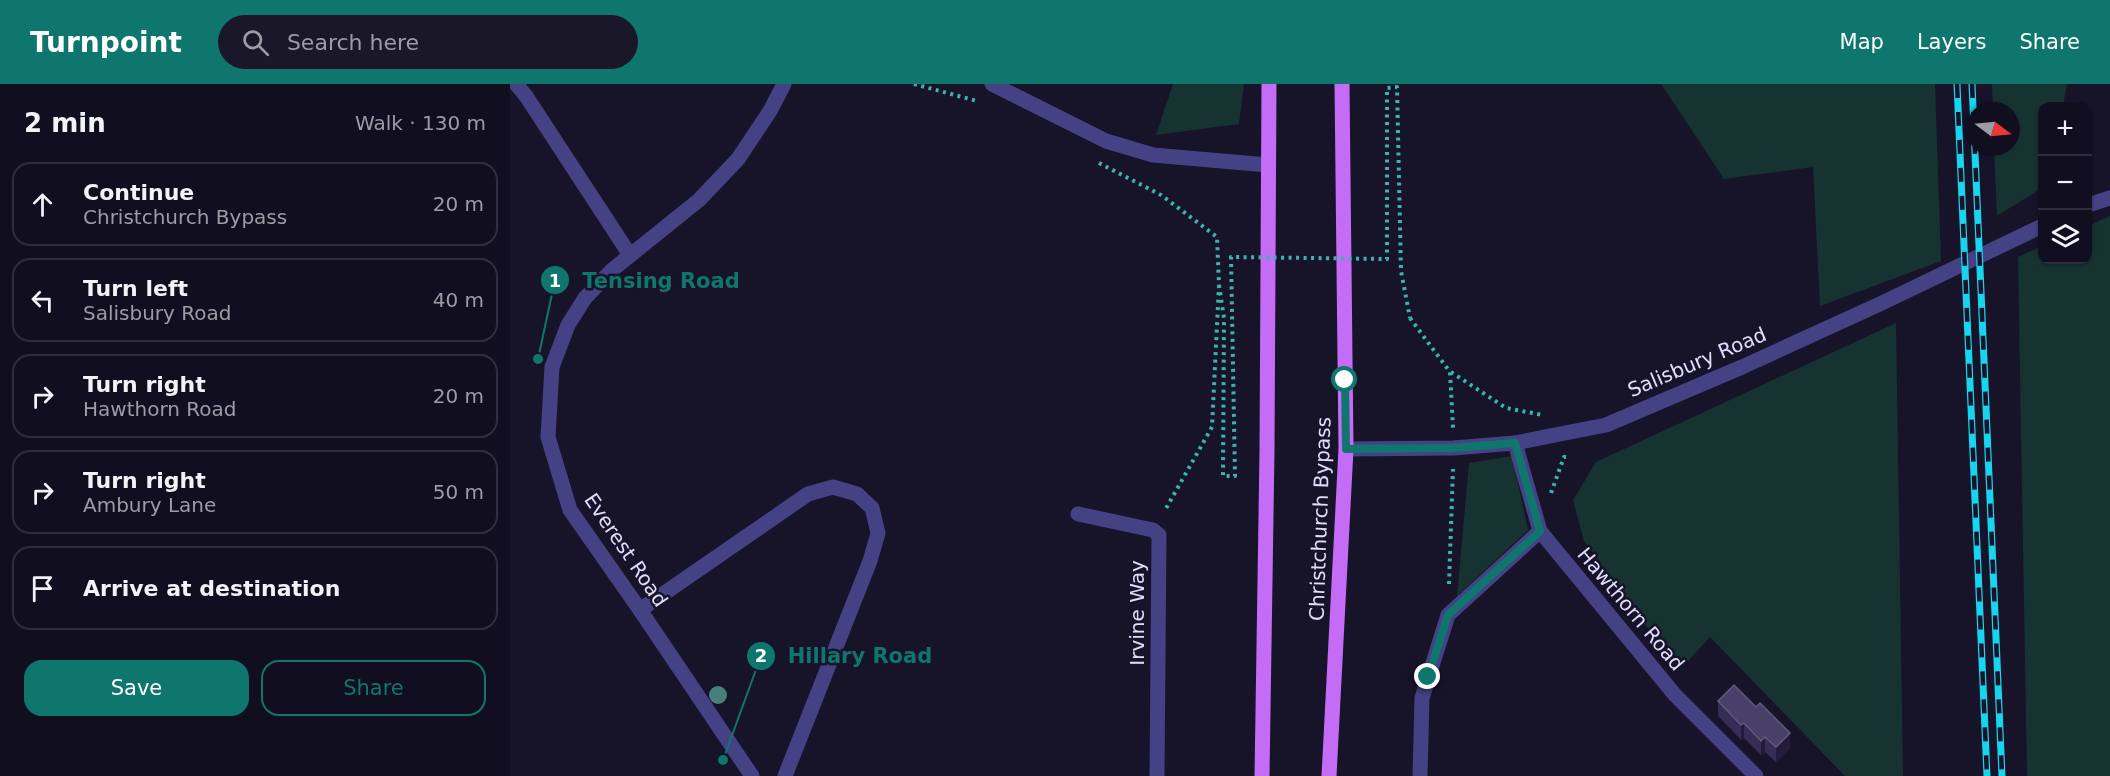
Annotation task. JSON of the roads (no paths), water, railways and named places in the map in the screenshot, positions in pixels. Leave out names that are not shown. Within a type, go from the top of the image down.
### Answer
[{"type":"main road","points":[[1262,776],[1269,84]]},
{"type":"main road","name":"Christchurch Bypass","points":[[1329,776],[1346,449],[1342,84]]},
{"type":"street","points":[[516,84],[630,255]]},
{"type":"street","name":"Everest Road","points":[[752,776],[570,510],[548,437],[552,367],[568,325],[585,298],[612,270],[699,200],[738,159],[770,111],[784,84]]},
{"type":"street","points":[[992,84],[1106,141],[1153,155],[1268,165]]},
{"type":"street","points":[[2092,204],[2110,198]]},
{"type":"street","name":"Salisbury Road","points":[[1346,449],[1453,448],[1515,443],[1606,424],[1742,367],[2038,228]]},
{"type":"street","name":"Hawthorn Road","points":[[1515,443],[1540,531],[1675,695],[1756,776]]},
{"type":"street","points":[[640,610],[808,494],[833,487],[857,494],[872,508],[878,533],[870,561],[785,776]]},
{"type":"street","name":"Irvine Way","points":[[1078,514],[1153,530],[1159,535],[1157,776]]},
{"type":"street","points":[[1420,776],[1422,698],[1448,615],[1540,531]]},
{"type":"railway","points":[[1957,84],[1987,776]]},
{"type":"railway","points":[[1972,84],[2002,776]]},
{"type":"place","name":"Tensing Road","points":[[538,359]]},
{"type":"place","name":"Hillary Road","points":[[723,760]]}]
